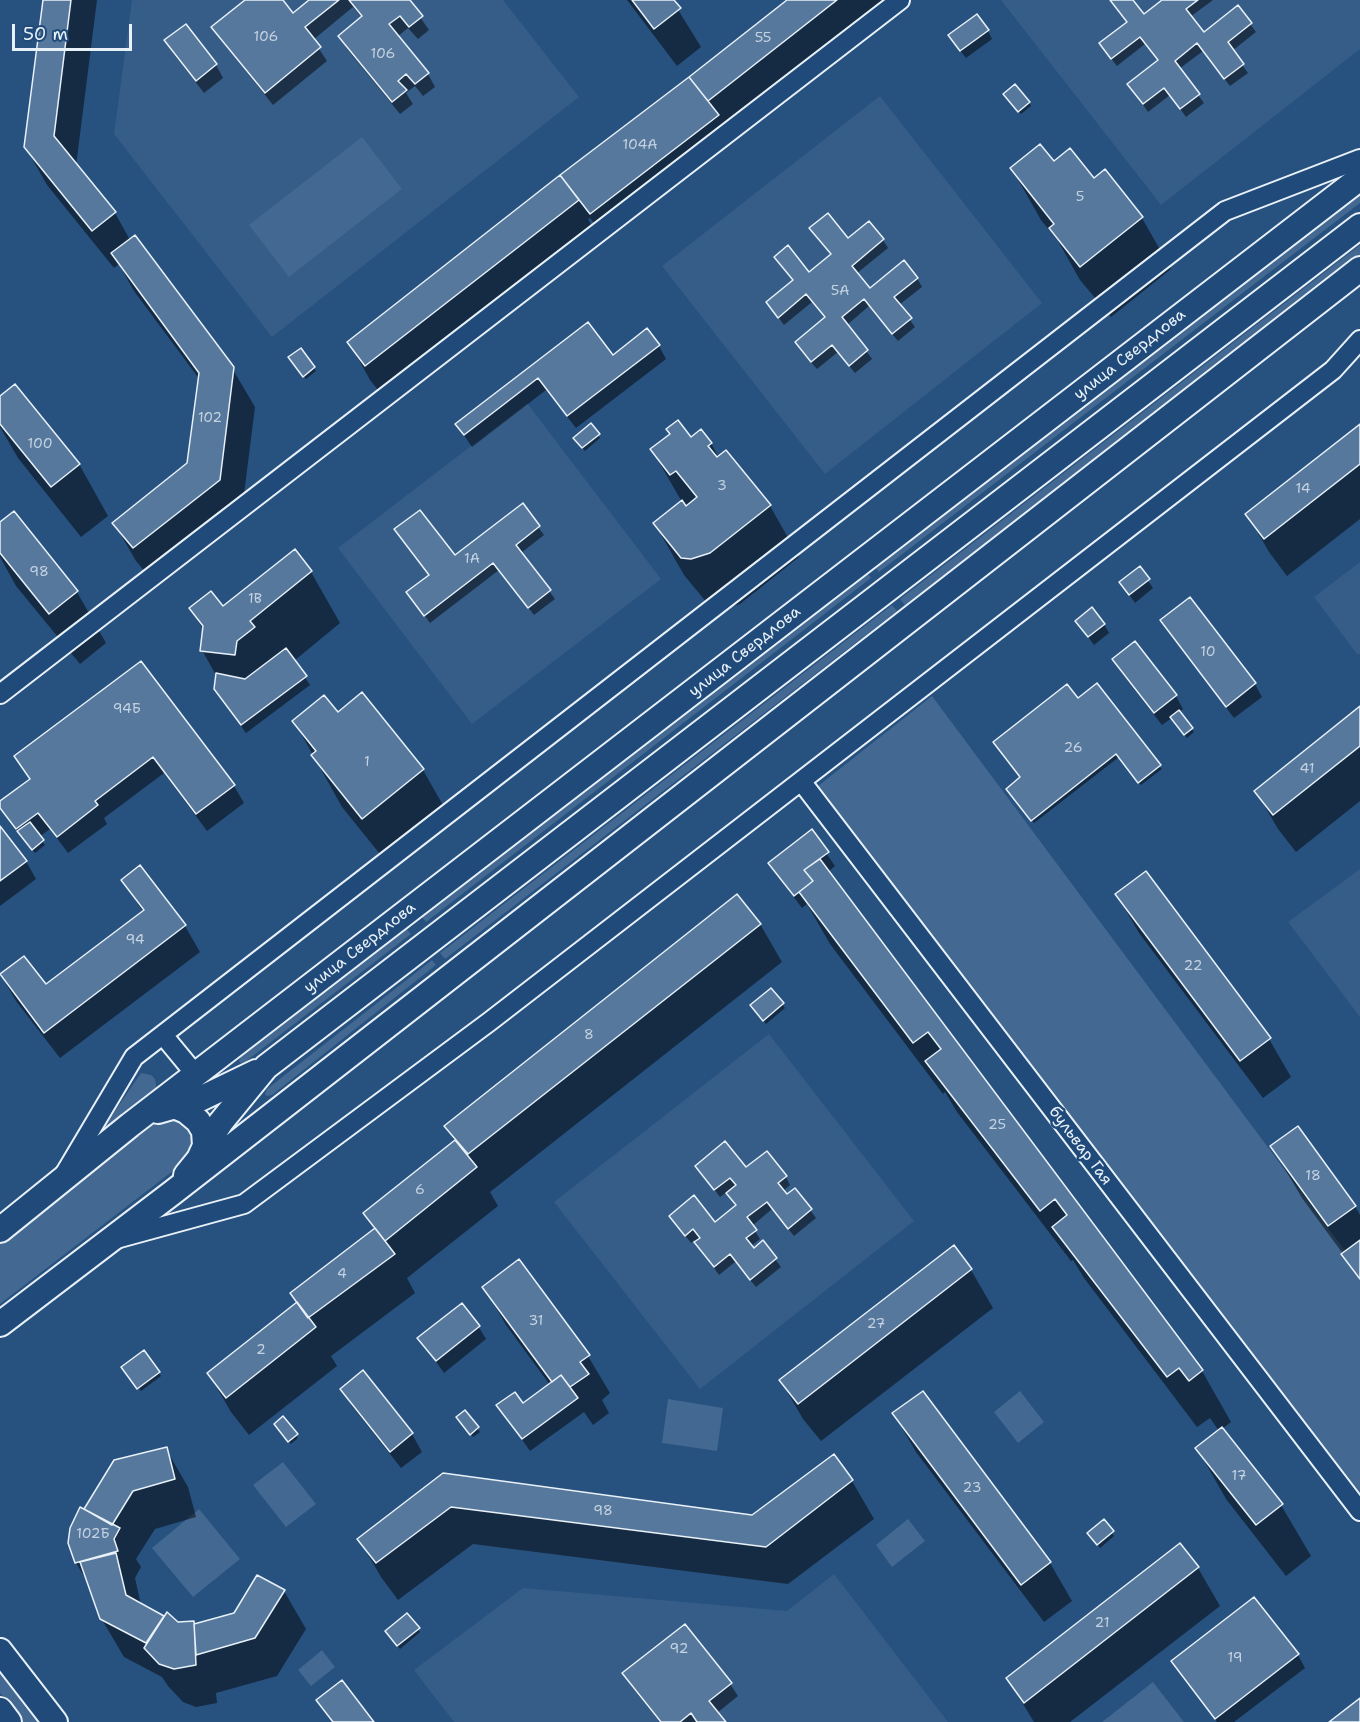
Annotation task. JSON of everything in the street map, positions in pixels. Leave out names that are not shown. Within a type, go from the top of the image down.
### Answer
[{"type":"main road","name":"улица Свердлова","points":[[0,1230],[130,1125],[1360,178]]},
{"type":"main road","name":"улица Свердлова","points":[[172,1193],[238,1099],[266,1067],[1360,226]]},
{"type":"main road","name":"улица Свердлова","points":[[0,1324],[172,1193],[1360,269]]},
{"type":"main road","name":"улица Свердлова","points":[[130,1125],[161,1109],[200,1099],[266,1067]]},
{"type":"main road","points":[[174,1106],[198,1120],[204,1131],[205,1146]]},
{"type":"main road","points":[[0,1651],[55,1722]]},
{"type":"main road","points":[[0,1710],[9,1722]]},
{"type":"street","points":[[0,694],[900,0]]},
{"type":"street","points":[[58,1185],[134,1057],[1225,211],[1360,159]]},
{"type":"street","points":[[109,1241],[244,1204],[489,1022],[1333,370],[1360,340]]},
{"type":"street","name":"бульвар Гая","points":[[801,781],[1360,1511]]},
{"type":"street","points":[[163,1035],[196,1076]]},
{"type":"shaded area","points":[[132,0],[503,0],[579,97],[272,337],[114,134]]},
{"type":"shaded area","points":[[1001,0],[1360,0],[1360,49],[1161,205]]},
{"type":"shaded area","points":[[880,96],[1042,303],[825,474],[662,266]]},
{"type":"shaded area","points":[[362,137],[402,189],[289,277],[249,225]]},
{"type":"shaded area","points":[[1360,193],[1360,203],[879,572],[874,566]]},
{"type":"shaded area","points":[[1360,245],[1360,256],[905,605],[900,599]]},
{"type":"shaded area","points":[[527,403],[661,579],[472,724],[338,548]]},
{"type":"shaded area","points":[[1360,562],[1360,654],[1357,654],[1314,597]]},
{"type":"shaded area","points":[[866,571],[871,578],[426,922],[421,916]]},
{"type":"shaded area","points":[[892,605],[897,611],[445,959],[440,953]]},
{"type":"shaded area","points":[[932,696],[1360,1271],[1360,1496],[813,790]]},
{"type":"shaded area","points":[[1360,869],[1360,1017],[1288,922]]},
{"type":"shaded area","points":[[406,928],[411,934],[245,1062],[240,1063],[241,1056]]},
{"type":"shaded area","points":[[432,960],[436,965],[272,1095],[265,1094],[267,1089]]},
{"type":"shaded area","points":[[769,1034],[914,1221],[700,1389],[554,1202]]},
{"type":"shaded area","points":[[141,1073],[151,1075],[155,1079],[157,1090],[106,1129],[104,1127]]},
{"type":"shaded area","points":[[176,1113],[197,1131],[191,1157],[0,1304],[0,1242],[166,1114]]},
{"type":"shaded area","points":[[1020,1391],[1044,1422],[1018,1443],[994,1412]]},
{"type":"shaded area","points":[[668,1399],[723,1408],[717,1451],[662,1443]]},
{"type":"shaded area","points":[[283,1462],[316,1504],[286,1527],[253,1485]]},
{"type":"shaded area","points":[[199,1509],[240,1559],[193,1597],[152,1548]]},
{"type":"shaded area","points":[[908,1519],[925,1541],[892,1567],[876,1545]]},
{"type":"shaded area","points":[[834,1574],[948,1722],[454,1722],[414,1670],[523,1588],[787,1611]]},
{"type":"shaded area","points":[[322,1650],[335,1667],[311,1686],[298,1670]]},
{"type":"shaded area","points":[[0,1665],[44,1722],[22,1722],[0,1693]]},
{"type":"shaded area","points":[[1153,1682],[1184,1722],[1102,1722]]},
{"type":"building","points":[[43,0],[71,0],[54,136],[116,212],[92,231],[24,147]]},
{"type":"building","points":[[245,0],[283,0],[293,13],[309,0],[339,0],[305,27],[321,47],[265,93],[211,27]]},
{"type":"building","points":[[349,0],[410,0],[423,16],[409,27],[400,16],[389,24],[429,73],[415,84],[406,74],[398,81],[407,90],[392,102],[338,36],[362,16]]},
{"type":"building","points":[[632,0],[674,0],[681,8],[654,29]]},
{"type":"building","points":[[787,0],[837,0],[708,101],[689,77]]},
{"type":"building","points":[[1110,0],[1133,0],[1144,14],[1162,0],[1198,0],[1186,9],[1204,32],[1238,5],[1252,23],[1228,42],[1244,64],[1224,79],[1197,43],[1175,61],[1200,94],[1180,109],[1164,88],[1143,104],[1127,84],[1158,60],[1140,37],[1111,59],[1099,43],[1127,22]]},
{"type":"building","points":[[977,14],[989,30],[960,51],[948,35]]},
{"type":"building","points":[[186,24],[217,64],[196,81],[164,40]]},
{"type":"building","points":[[689,77],[719,115],[590,214],[560,175]]},
{"type":"building","points":[[1015,84],[1030,102],[1018,112],[1003,94]]},
{"type":"building","points":[[1040,144],[1054,161],[1070,148],[1094,178],[1105,169],[1143,217],[1080,267],[1049,228],[1054,224],[1010,168]]},
{"type":"building","points":[[560,175],[579,200],[365,366],[347,342]]},
{"type":"building","points":[[828,213],[848,238],[869,221],[884,239],[852,266],[870,288],[904,260],[918,278],[894,297],[912,318],[892,334],[864,299],[842,317],[868,350],[849,366],[832,345],[811,362],[795,342],[825,317],[806,294],[778,318],[766,302],[793,280],[774,257],[788,245],[809,272],[831,254],[809,228]]},
{"type":"building","points":[[135,235],[234,367],[220,480],[133,548],[112,523],[187,463],[199,373],[111,253]]},
{"type":"building","points":[[588,322],[613,355],[647,328],[660,345],[567,416],[538,378],[464,435],[455,424]]},
{"type":"building","points":[[301,348],[315,367],[303,377],[288,357]]},
{"type":"building","points":[[15,384],[80,464],[51,487],[0,424],[0,396]]},
{"type":"building","points":[[678,420],[691,437],[701,429],[712,443],[708,446],[717,457],[726,450],[771,505],[710,553],[691,559],[681,558],[653,523],[682,500],[686,506],[697,497],[676,471],[670,475],[650,449],[670,434],[666,429]]},
{"type":"building","points":[[591,423],[600,434],[582,448],[573,438]]},
{"type":"building","points":[[1360,424],[1360,464],[1264,539],[1245,514]]},
{"type":"building","points":[[523,503],[540,526],[516,545],[551,590],[528,608],[493,563],[424,616],[406,592],[429,575],[394,529],[420,510],[455,555]]},
{"type":"building","points":[[14,511],[78,591],[49,614],[0,553],[0,522]]},
{"type":"building","points":[[295,549],[312,571],[250,621],[255,627],[237,641],[235,655],[200,651],[203,626],[189,608],[211,591],[223,606]]},
{"type":"building","points":[[1140,566],[1150,579],[1129,595],[1119,582]]},
{"type":"building","points":[[1190,597],[1256,683],[1226,707],[1160,620]]},
{"type":"building","points":[[1092,607],[1105,624],[1088,637],[1075,621]]},
{"type":"building","points":[[1135,641],[1177,695],[1154,713],[1112,659]]},
{"type":"building","points":[[286,648],[307,676],[241,725],[214,689],[216,673],[245,679]]},
{"type":"building","points":[[141,661],[235,785],[196,814],[153,757],[95,801],[98,805],[57,837],[38,813],[16,829],[0,808],[0,801],[30,779],[14,756]]},
{"type":"building","points":[[1097,683],[1161,765],[1138,783],[1116,754],[1031,821],[1006,789],[1020,777],[993,742],[1067,684],[1078,698]]},
{"type":"building","points":[[362,692],[424,769],[362,819],[311,755],[316,751],[292,721],[324,695],[338,712]]},
{"type":"building","points":[[1360,706],[1360,746],[1273,815],[1254,791]]},
{"type":"building","points":[[1179,710],[1193,728],[1184,735],[1170,717]]},
{"type":"building","points":[[30,822],[44,840],[32,850],[17,831]]},
{"type":"building","points":[[0,826],[27,861],[0,881]]},
{"type":"building","points":[[812,829],[829,852],[804,870],[813,881],[794,896],[768,863]]},
{"type":"building","points":[[820,859],[1203,1370],[1189,1381],[1179,1368],[1167,1377],[1052,1227],[1067,1215],[1055,1199],[1040,1211],[925,1061],[941,1049],[928,1032],[913,1043],[799,892],[813,881],[804,870]]},
{"type":"building","points":[[140,865],[186,925],[44,1033],[0,974],[24,956],[46,984],[144,910],[121,880]]},
{"type":"building","points":[[1146,871],[1271,1038],[1240,1061],[1115,894]]},
{"type":"building","points":[[737,894],[761,924],[468,1154],[444,1126]]},
{"type":"building","points":[[771,988],[784,1003],[763,1021],[750,1005]]},
{"type":"building","points":[[1298,1126],[1356,1206],[1328,1226],[1270,1146]]},
{"type":"building","points":[[455,1140],[477,1167],[385,1241],[363,1213]]},
{"type":"building","points":[[725,1141],[746,1167],[767,1151],[787,1176],[778,1183],[787,1194],[795,1188],[812,1209],[788,1229],[767,1202],[747,1217],[757,1230],[746,1238],[754,1248],[763,1240],[777,1258],[750,1280],[730,1254],[714,1267],[694,1242],[700,1238],[693,1229],[685,1236],[669,1216],[694,1195],[715,1222],[736,1205],[726,1193],[736,1185],[730,1178],[714,1190],[695,1166]]},
{"type":"building","points":[[375,1228],[395,1254],[308,1318],[290,1293]]},
{"type":"building","points":[[1360,1240],[1360,1279],[1341,1254]]},
{"type":"building","points":[[954,1245],[972,1269],[798,1404],[779,1380]]},
{"type":"building","points":[[519,1259],[590,1355],[580,1362],[589,1374],[570,1387],[561,1375],[552,1382],[482,1287]]},
{"type":"building","points":[[297,1302],[316,1327],[226,1398],[207,1373]]},
{"type":"building","points":[[462,1303],[480,1326],[436,1361],[417,1338]]},
{"type":"building","points":[[144,1350],[160,1372],[137,1389],[121,1367]]},
{"type":"building","points":[[363,1370],[413,1433],[390,1452],[340,1389]]},
{"type":"building","points":[[561,1375],[578,1398],[522,1439],[496,1405],[515,1392],[523,1403]]},
{"type":"building","points":[[923,1391],[1051,1562],[1021,1585],[892,1413]]},
{"type":"building","points":[[465,1410],[479,1427],[470,1435],[456,1417]]},
{"type":"building","points":[[283,1416],[298,1434],[288,1442],[274,1424]]},
{"type":"building","points":[[1222,1427],[1283,1504],[1256,1525],[1195,1448]]},
{"type":"building","points":[[167,1447],[175,1479],[133,1491],[112,1525],[84,1509],[114,1460]]},
{"type":"building","points":[[834,1454],[853,1480],[766,1547],[451,1507],[376,1563],[357,1539],[443,1473],[752,1515]]},
{"type":"building","points":[[80,1507],[120,1528],[114,1539],[118,1551],[75,1563],[68,1543],[70,1528]]},
{"type":"building","points":[[1104,1519],[1114,1531],[1097,1545],[1087,1533]]},
{"type":"building","points":[[1180,1543],[1199,1567],[1024,1703],[1006,1678]]},
{"type":"building","points":[[116,1553],[126,1595],[164,1616],[146,1643],[100,1619],[80,1562]]},
{"type":"building","points":[[257,1575],[285,1590],[255,1638],[196,1655],[194,1624],[234,1613]]},
{"type":"building","points":[[1254,1597],[1299,1654],[1215,1719],[1171,1661]]},
{"type":"building","points":[[167,1612],[178,1622],[194,1621],[196,1665],[174,1669],[159,1664],[144,1648]]},
{"type":"building","points":[[407,1613],[420,1628],[397,1646],[385,1631]]},
{"type":"building","points":[[685,1624],[732,1683],[709,1701],[726,1722],[697,1722],[691,1713],[680,1722],[661,1722],[622,1673]]},
{"type":"building","points":[[342,1680],[374,1722],[333,1722],[316,1700]]},
{"type":"building","points":[[1360,1698],[1360,1722],[1329,1722]]}]
